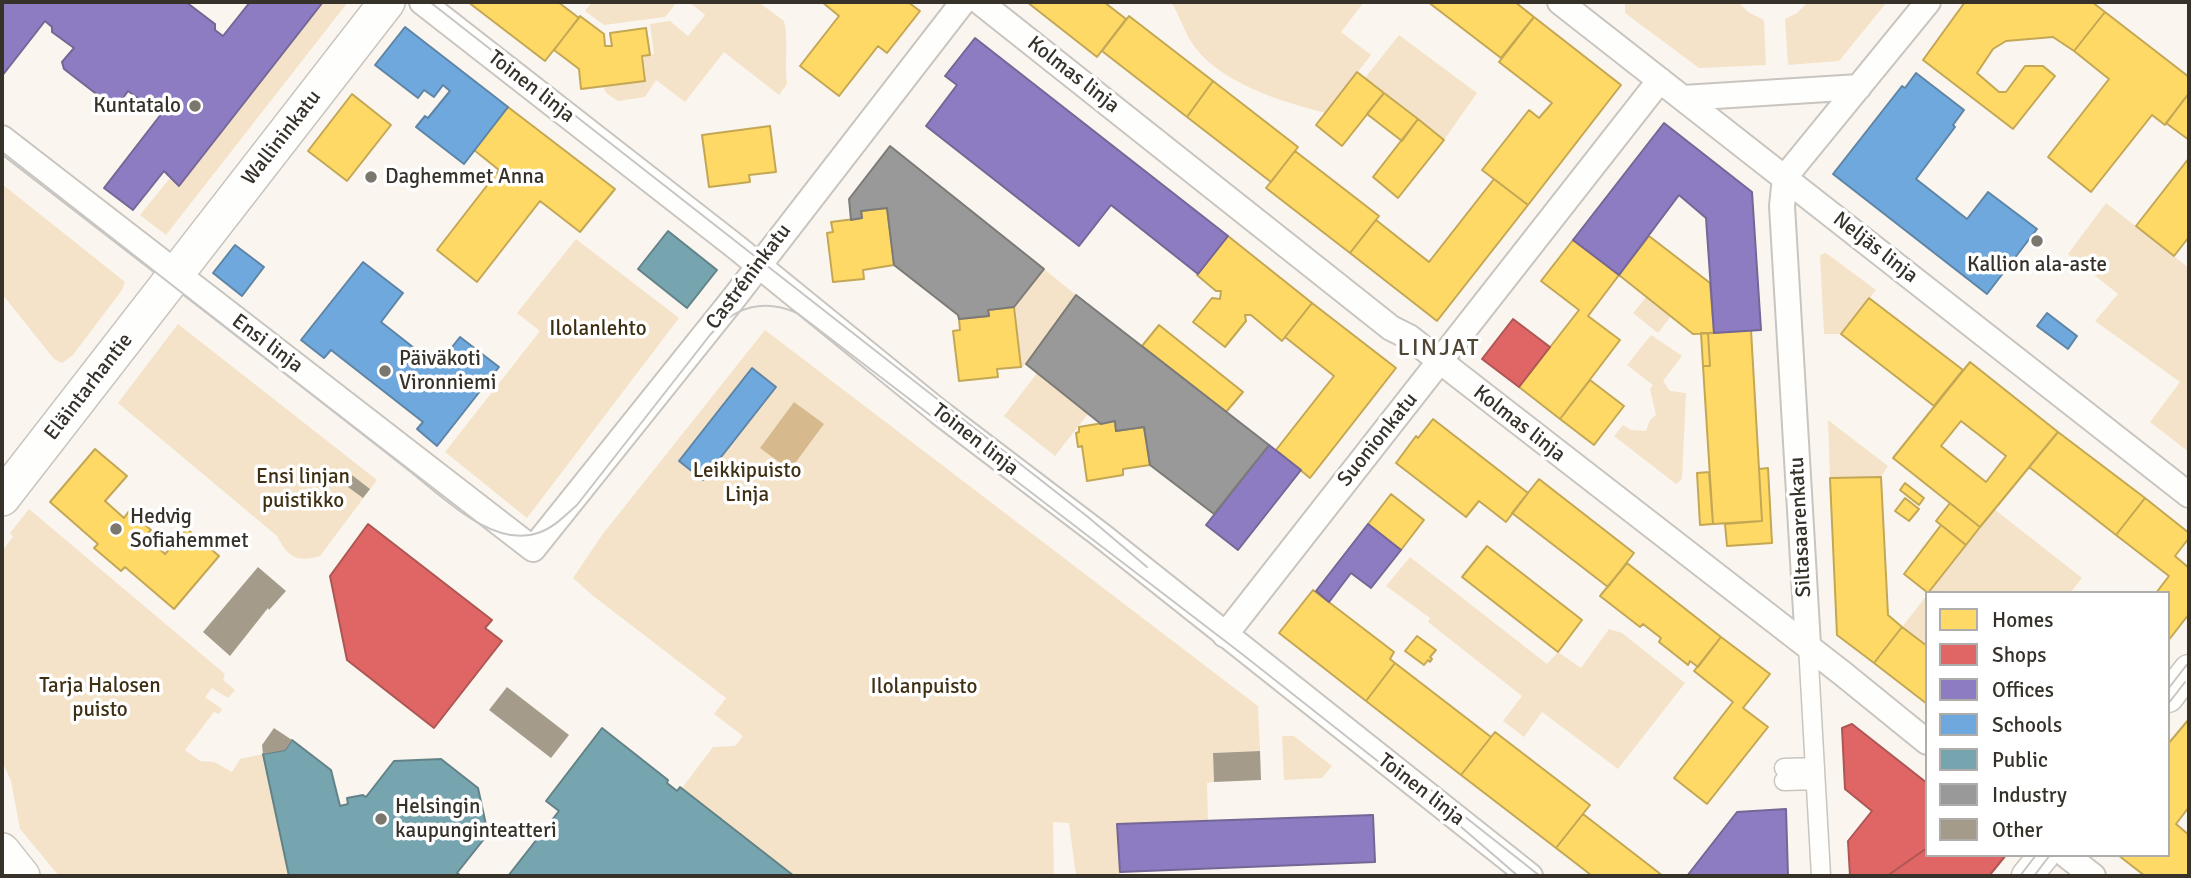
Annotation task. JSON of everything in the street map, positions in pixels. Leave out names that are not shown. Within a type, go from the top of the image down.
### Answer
[{"type":"main road","name":"Wallininkatu","points":[[176,275],[387,2]]},
{"type":"main road","name":"Eläintarhantie","points":[[2,499],[176,275]]},
{"type":"main road","points":[[2,851],[22,876]]},
{"type":"street","name":"Toinen linja","points":[[422,2],[1530,876]]},
{"type":"street","name":"Castréninkatu","points":[[533,549],[963,2]]},
{"type":"street","name":"Kolmas linja","points":[[979,2],[1391,328],[1409,337],[1808,645],[1925,740]]},
{"type":"street","name":"Neljäs linja","points":[[1560,2],[2189,495]]},
{"type":"street","points":[[1786,177],[1927,2]]},
{"type":"street","name":"Suonionkatu","points":[[1225,635],[1660,80]]},
{"type":"street","points":[[1683,98],[1859,86]]},
{"type":"street","name":"Ensi linja","points":[[2,138],[533,549]]},
{"type":"street","name":"Siltasaarenkatu","points":[[1786,177],[1782,206],[1821,876]]},
{"type":"street","points":[[2170,694],[2189,670]]},
{"type":"street","points":[[1784,775],[1815,773]]},
{"type":"street","points":[[2027,876],[2041,857]]},
{"type":"street","points":[[2069,857],[2093,876]]},
{"type":"green space","points":[[323,2],[348,2],[166,235],[140,215],[170,178],[179,185]]},
{"type":"green space","points":[[592,2],[677,2],[665,17],[604,25],[585,11]]},
{"type":"green space","points":[[689,2],[762,2],[761,4],[784,21],[787,84],[779,95],[724,52],[685,102],[656,80],[645,97],[618,101],[606,93],[603,86],[646,78],[643,56],[654,54],[650,24],[670,21],[688,36],[705,15]]},
{"type":"green space","points":[[1171,2],[1268,2],[1272,5],[1275,2],[1364,2],[1341,32],[1371,55],[1326,113],[1270,96],[1232,79],[1216,68],[1201,55],[1190,40]]},
{"type":"green space","points":[[1625,2],[1738,2],[1748,12],[1764,20],[1766,65],[1699,68],[1625,13]]},
{"type":"green space","points":[[1808,2],[1887,2],[1839,61],[1788,65],[1785,19],[1797,13]]},
{"type":"green space","points":[[1399,35],[1477,93],[1444,140],[1365,78]]},
{"type":"green space","points":[[2,184],[125,282],[122,290],[73,355],[62,363],[54,359],[2,294]]},
{"type":"green space","points":[[2106,203],[2189,268],[2189,452],[2150,422],[2180,382],[2095,321],[2118,294],[2068,254]]},
{"type":"green space","name":"Ilolanlehto","points":[[576,239],[679,318],[527,518],[445,452],[540,331],[517,313]]},
{"type":"green space","points":[[1826,253],[1876,290],[1841,334],[1824,334],[1820,255]]},
{"type":"green space","points":[[1044,269],[1076,295],[1022,368],[1014,307]]},
{"type":"green space","points":[[1646,297],[1671,316],[1658,333],[1633,313]]},
{"type":"green space","name":"Ensi linjan puistikko","points":[[178,324],[377,480],[320,556],[305,559],[289,553],[277,536],[118,403]]},
{"type":"green space","name":"Ilolanpuisto","points":[[765,330],[1258,706],[1260,751],[1213,753],[1214,782],[1207,783],[1208,821],[1117,824],[1120,876],[1076,876],[1069,823],[1053,822],[1054,876],[794,876],[682,788],[713,747],[735,746],[743,736],[714,714],[726,698],[573,578],[602,535]]},
{"type":"green space","points":[[1651,335],[1682,356],[1663,381],[1670,391],[1686,393],[1682,479],[1676,484],[1614,436],[1623,425],[1631,430],[1646,431],[1650,420],[1656,415],[1650,389],[1653,385],[1627,365]]},
{"type":"green space","points":[[1037,373],[1088,414],[1055,456],[1004,416]]},
{"type":"green space","points":[[1828,420],[1888,466],[1881,477],[1830,478]]},
{"type":"green space","name":"Tarja Halosen puisto","points":[[29,509],[225,674],[223,680],[235,690],[228,698],[212,688],[205,697],[222,709],[219,714],[214,712],[185,750],[200,761],[214,762],[232,772],[240,759],[263,754],[289,876],[59,876],[20,829],[11,781],[2,761],[2,551],[13,537],[10,533]]},
{"type":"green space","points":[[1994,509],[2082,578],[2072,591],[1930,591]]},
{"type":"green space","points":[[1410,557],[1547,664],[1558,652],[1581,668],[1609,629],[1622,633],[1685,683],[1618,769],[1542,712],[1524,737],[1503,721],[1522,696],[1428,622],[1430,618],[1386,586]]},
{"type":"green space","points":[[1925,598],[1925,644],[1902,627]]},
{"type":"green space","points":[[1282,736],[1294,736],[1332,766],[1322,778],[1284,780]]},
{"type":"shaded area","points":[[794,402],[824,424],[790,470],[760,448]]},
{"type":"building: Homes","points":[[468,2],[558,2],[579,18],[545,61]]},
{"type":"building: Homes","points":[[822,2],[908,2],[920,11],[887,53],[878,46],[839,96],[800,66],[839,16]]},
{"type":"building: Homes","points":[[1027,2],[1104,2],[1126,19],[1097,57]]},
{"type":"building: Homes","points":[[1428,2],[1515,2],[1534,17],[1501,58]]},
{"type":"building: Homes","points":[[1965,2],[2092,2],[2105,12],[2074,51],[2053,37],[2006,41],[1993,49],[1977,73],[1999,92],[2006,92],[2025,66],[2043,66],[2055,76],[2013,129],[1923,60]]},
{"type":"building: Homes","points":[[2105,12],[2189,77],[2189,93],[2165,125],[2152,115],[2091,192],[2048,157],[2109,79],[2074,51]]},
{"type":"building: Homes","points":[[580,16],[604,34],[605,46],[612,46],[610,33],[646,28],[650,55],[642,56],[645,81],[581,89],[579,69],[554,50]]},
{"type":"building: Homes","points":[[1129,16],[1213,81],[1187,117],[1102,51]]},
{"type":"building: Homes","points":[[1534,17],[1621,85],[1528,205],[1482,170],[1529,110],[1539,118],[1552,103],[1499,62]]},
{"type":"building: Homes","points":[[1357,72],[1384,93],[1342,146],[1316,125]]},
{"type":"building: Homes","points":[[1213,81],[1298,147],[1271,182],[1187,117]]},
{"type":"building: Homes","points":[[1384,93],[1418,119],[1402,141],[1367,114]]},
{"type":"building: Homes","points":[[2189,93],[2189,140],[2166,123]]},
{"type":"building: Homes","points":[[352,94],[391,125],[347,181],[308,151]]},
{"type":"building: Homes","points":[[508,107],[615,189],[580,232],[540,201],[477,282],[437,250],[499,170],[474,150]]},
{"type":"building: Homes","points":[[1418,119],[1444,140],[1398,198],[1373,177]]},
{"type":"building: Homes","points":[[770,126],[776,172],[749,175],[750,182],[709,187],[702,135]]},
{"type":"building: Homes","points":[[1295,151],[1379,216],[1350,253],[1266,188]]},
{"type":"building: Homes","points":[[2189,158],[2189,237],[2174,256],[2136,226]]},
{"type":"building: Homes","points":[[1494,179],[1528,205],[1437,321],[1350,253],[1376,220],[1429,262]]},
{"type":"building: Homes","points":[[887,208],[894,265],[863,270],[864,279],[833,282],[827,233],[833,232],[831,222],[862,218],[861,211]]},
{"type":"building: Homes","points":[[1228,236],[1312,303],[1282,341],[1251,315],[1245,315],[1246,321],[1225,347],[1193,322],[1212,298],[1220,299],[1221,291],[1216,291],[1197,275]]},
{"type":"building: Homes","points":[[1649,236],[1710,283],[1714,333],[1693,334],[1619,275]]},
{"type":"building: Homes","points":[[1573,240],[1619,275],[1588,316],[1620,340],[1560,419],[1519,387],[1579,310],[1541,281]]},
{"type":"building: Homes","points":[[1869,298],[1963,370],[1934,406],[1841,334]]},
{"type":"building: Homes","points":[[1312,303],[1396,368],[1310,478],[1276,450],[1334,376],[1285,337]]},
{"type":"building: Homes","points":[[1014,307],[1021,367],[997,369],[998,377],[959,381],[953,331],[960,330],[959,319],[989,316],[988,310]]},
{"type":"building: Homes","points":[[1159,325],[1243,392],[1226,412],[1142,346]]},
{"type":"building: Homes","points":[[1751,330],[1762,521],[1713,524],[1703,366],[1710,366],[1708,333]]},
{"type":"building: Homes","points":[[1701,333],[1708,333],[1710,366],[1703,366]]},
{"type":"building: Homes","points":[[1970,362],[2058,432],[1980,527],[1893,458]],"holes":[[[1961,421],[2006,456],[1986,482],[1941,446]]]},
{"type":"building: Homes","points":[[1590,380],[1624,406],[1594,445],[1560,419]]},
{"type":"building: Homes","points":[[1433,419],[1528,493],[1506,522],[1479,501],[1466,517],[1396,463]]},
{"type":"building: Homes","points":[[1115,421],[1116,431],[1144,427],[1150,465],[1123,469],[1123,475],[1087,481],[1082,446],[1078,447],[1076,433],[1079,432],[1079,427]]},
{"type":"building: Homes","points":[[2058,432],[2145,498],[2116,535],[2029,467]]},
{"type":"building: Homes","name":"Hedvig Sofiahemmet","points":[[95,449],[127,476],[105,501],[124,518],[129,511],[151,530],[145,536],[165,554],[187,529],[219,556],[174,609],[125,567],[121,571],[94,548],[98,544],[50,502]]},
{"type":"building: Homes","points":[[1768,468],[1772,543],[1727,546],[1725,524],[1762,521],[1759,469]]},
{"type":"building: Homes","points":[[1709,472],[1713,524],[1700,525],[1697,473]]},
{"type":"building: Homes","points":[[1881,477],[1888,615],[1902,627],[1874,663],[1837,635],[1830,478]]},
{"type":"building: Homes","points":[[1539,479],[1634,553],[1608,587],[1512,513]]},
{"type":"building: Homes","points":[[1905,483],[1924,498],[1919,505],[1900,490]]},
{"type":"building: Homes","points":[[1391,494],[1424,520],[1401,550],[1368,524]]},
{"type":"building: Homes","points":[[1905,498],[1919,509],[1909,521],[1895,511]]},
{"type":"building: Homes","points":[[2145,498],[2189,533],[2189,538],[2175,556],[2189,568],[2189,614],[2170,638],[2170,591],[2158,591],[2169,576],[2116,535]]},
{"type":"building: Homes","points":[[1950,503],[1980,527],[1966,545],[1936,521]]},
{"type":"building: Homes","points":[[1941,525],[1966,545],[1930,591],[1925,591],[1904,574]]},
{"type":"building: Homes","points":[[1487,546],[1582,620],[1558,652],[1462,577]]},
{"type":"building: Homes","points":[[1627,563],[1721,637],[1698,667],[1690,661],[1688,665],[1659,642],[1661,638],[1643,624],[1640,627],[1600,596]]},
{"type":"building: Homes","points":[[1313,590],[1394,652],[1390,659],[1395,663],[1366,701],[1279,633]]},
{"type":"building: Homes","points":[[1902,627],[1925,644],[1925,702],[1874,663]]},
{"type":"building: Homes","points":[[1417,636],[1436,650],[1430,657],[1430,662],[1428,660],[1424,665],[1405,651]]},
{"type":"building: Homes","points":[[1721,637],[1770,674],[1743,708],[1768,727],[1707,804],[1674,778],[1733,702],[1694,671]]},
{"type":"building: Homes","points":[[1395,663],[1491,737],[1461,775],[1366,701]]},
{"type":"building: Homes","points":[[2189,719],[2189,807],[2176,824],[2189,835],[2189,876],[2145,876],[2121,857],[2170,857],[2170,742]]},
{"type":"building: Homes","points":[[1495,732],[1590,805],[1556,848],[1461,775]]},
{"type":"building: Homes","points":[[1583,814],[1663,876],[1591,875],[1556,848]]},
{"type":"building: Shops","points":[[1513,319],[1550,347],[1519,387],[1482,359]]},
{"type":"building: Shops","points":[[368,524],[492,620],[485,628],[502,641],[434,728],[347,660],[330,576]]},
{"type":"building: Shops","points":[[1852,724],[1925,781],[1925,849],[1887,876],[1850,876],[1848,841],[1872,811],[1845,789],[1842,728]]},
{"type":"building: Shops","points":[[1925,849],[1925,857],[2004,857],[1989,876],[1887,876]]},
{"type":"building: Offices","name":"Kuntatalo","points":[[2,2],[186,2],[215,24],[215,30],[223,36],[250,2],[323,2],[179,186],[164,171],[133,210],[104,188],[162,113],[128,91],[118,105],[112,106],[64,69],[62,62],[74,48],[52,32],[52,27],[45,21],[2,76]]},
{"type":"building: Offices","points":[[975,38],[1228,236],[1198,274],[1111,205],[1079,246],[926,126],[957,85],[945,76]]},
{"type":"building: Offices","points":[[1664,123],[1752,192],[1761,330],[1714,333],[1706,218],[1679,195],[1619,275],[1573,240]]},
{"type":"building: Offices","points":[[1269,445],[1301,470],[1238,550],[1206,525]]},
{"type":"building: Offices","points":[[1368,524],[1401,550],[1371,588],[1351,573],[1329,602],[1316,591]]},
{"type":"building: Offices","points":[[1786,809],[1788,876],[1687,876],[1737,812]]},
{"type":"building: Offices","points":[[1373,815],[1375,862],[1120,872],[1117,824]]},
{"type":"building: Schools","points":[[405,27],[508,107],[464,164],[416,127],[425,116],[428,118],[450,91],[443,85],[434,97],[424,90],[418,98],[375,65]]},
{"type":"building: Schools","points":[[1916,73],[1964,110],[1953,125],[1955,127],[1916,179],[1967,219],[1988,192],[2037,229],[1987,294],[1833,174],[1902,86],[1905,88]]},
{"type":"building: Schools","points":[[235,245],[264,267],[242,296],[213,273]]},
{"type":"building: Schools","points":[[363,262],[403,293],[381,322],[437,366],[460,337],[499,367],[437,446],[417,429],[423,422],[331,350],[324,358],[301,340]]},
{"type":"building: Schools","points":[[2047,313],[2077,336],[2068,349],[2037,326]]},
{"type":"building: Schools","points":[[752,368],[776,387],[703,480],[679,461]]},
{"type":"building: Public","points":[[668,231],[717,270],[687,308],[638,269]]},
{"type":"building: Public","name":"Helsingin kaupunginteatteri","points":[[602,728],[668,780],[667,783],[677,791],[680,787],[794,876],[508,876],[559,811],[546,801]]},
{"type":"building: Public","name":"Helsingin kaupunginteatteri","points":[[292,740],[331,770],[340,806],[348,804],[347,798],[363,795],[366,797],[394,761],[441,759],[478,788],[488,834],[457,873],[462,876],[289,876],[263,754],[285,750]]},
{"type":"building: Industry","points":[[890,146],[1044,269],[1014,307],[988,310],[989,316],[959,319],[958,315],[894,265],[887,208],[861,211],[862,218],[851,220],[849,199]]},
{"type":"building: Industry","points":[[1076,295],[1269,445],[1214,514],[1150,465],[1144,427],[1116,431],[1115,421],[1101,424],[1026,364]]},
{"type":"building: Other","points":[[344,469],[370,489],[363,498],[337,479]]},
{"type":"building: Other","name":"Hedvig Sofiahemmet","points":[[258,567],[286,591],[269,610],[268,608],[230,656],[203,632]]},
{"type":"building: Other","points":[[507,687],[569,735],[551,758],[489,710]]},
{"type":"building: Other","points":[[274,728],[292,740],[285,750],[263,754],[262,745]]},
{"type":"building: Other","points":[[1260,751],[1261,780],[1214,782],[1213,753]]},
{"type":"tram line","points":[[430,2],[1088,517],[1147,567]]},
{"type":"tram line","points":[[2,152],[451,505],[485,527],[503,533],[521,536],[538,533],[554,525],[577,505],[719,325],[739,312],[761,306],[784,308],[797,313],[1242,654],[1460,826],[1518,876]]},
{"type":"tram line","points":[[2170,686],[2189,662]]},
{"type":"tram line","points":[[2170,701],[2185,682]]},
{"type":"tram line","points":[[1417,779],[1540,876]]},
{"type":"tram line","points":[[2020,876],[2034,857]]},
{"type":"tram line","points":[[2034,876],[2048,857]]},
{"type":"place","name":"Kuntatalo","points":[[195,106]]},
{"type":"place","name":"Daghemmet Anna","points":[[371,177]]},
{"type":"place","name":"Kallion ala-aste","points":[[2037,241]]},
{"type":"place","name":"Päiväkoti Vironniemi","points":[[385,371]]},
{"type":"place","name":"Hedvig Sofiahemmet","points":[[116,529]]},
{"type":"place","name":"Helsingin kaupunginteatteri","points":[[381,819]]},
{"type":"district","name":"LINJAT","points":[[1439,349]]},
{"type":"park label","name":"Leikkipuisto Linja","points":[[747,483]]}]
